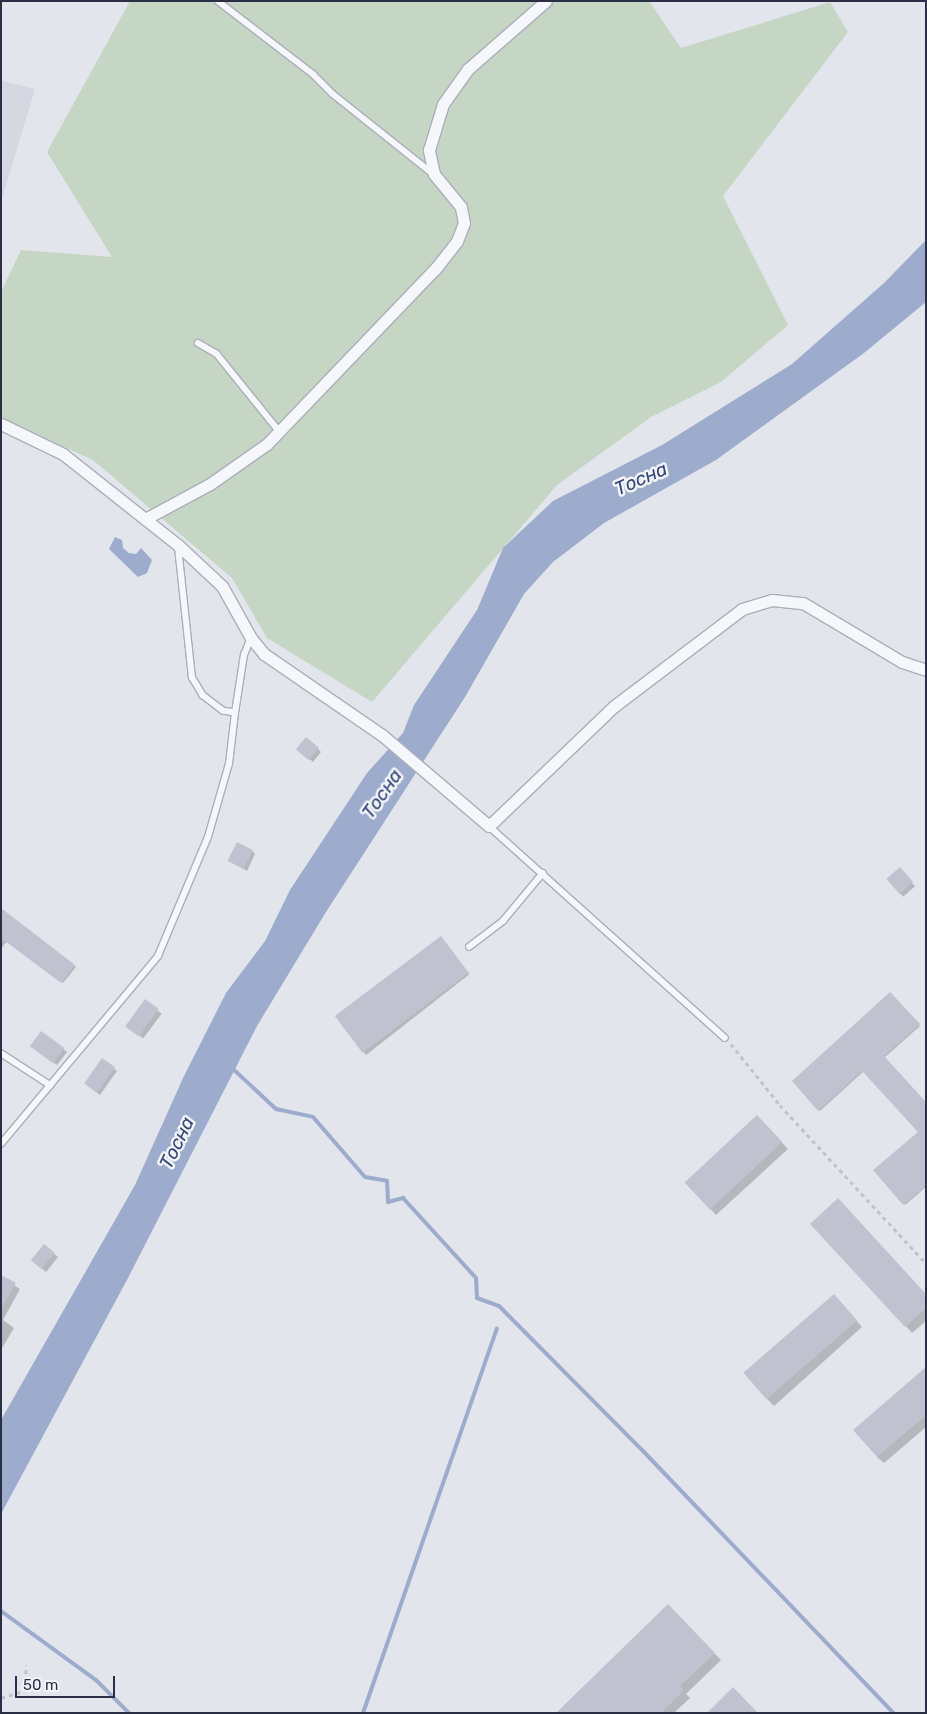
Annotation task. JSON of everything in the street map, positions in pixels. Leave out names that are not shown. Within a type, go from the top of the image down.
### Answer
[{"type":"street","points":[[145,519],[218,480],[280,432],[436,268],[457,241],[464,223],[461,207],[434,174],[430,150],[434,128],[454,86],[499,40],[546,1]]},
{"type":"street","points":[[1,424],[64,454],[178,545],[222,586],[251,638],[276,665],[382,735],[435,778],[489,826],[613,707],[742,610],[772,600],[803,603],[902,662],[926,670]]},
{"type":"lane","points":[[218,1],[313,74],[333,94],[434,174]]},
{"type":"lane","points":[[198,343],[217,354],[280,432]]},
{"type":"lane","points":[[178,545],[192,678],[203,696],[224,711],[235,714]]},
{"type":"lane","points":[[1,1144],[158,956],[208,837],[229,764],[244,655],[251,638]]},
{"type":"lane","points":[[489,826],[726,1038]]},
{"type":"lane","points":[[469,947],[503,921],[543,873]]},
{"type":"lane","points":[[1,1053],[50,1085]]},
{"type":"path","points":[[726,1038],[780,1105],[926,1263]]},
{"type":"path","points":[[1,1698],[25,1690],[26,1665]]},
{"type":"shaded area","points":[[1,76],[3,81],[35,89],[1,202]]},
{"type":"green space","points":[[130,1],[649,1],[681,48],[830,2],[848,32],[723,196],[788,325],[721,382],[651,417],[557,485],[372,702],[267,638],[232,578],[93,460],[1,419],[1,292],[21,250],[112,257],[47,152]]},
{"type":"water","name":"Тосна","points":[[926,240],[926,302],[864,353],[716,460],[604,523],[553,562],[524,594],[465,697],[326,912],[257,1026],[128,1278],[1,1514],[1,1420],[135,1185],[184,1076],[226,993],[265,941],[290,890],[367,773],[403,733],[414,705],[477,610],[503,548],[553,501],[662,445],[792,364],[884,283]]},
{"type":"water","points":[[115,537],[122,540],[123,548],[129,553],[136,554],[141,548],[152,560],[147,573],[138,577],[109,549]]},
{"type":"building","points":[[306,737],[319,748],[309,760],[296,749]]},
{"type":"building","points":[[237,842],[253,850],[244,869],[227,861]]},
{"type":"building","points":[[900,867],[913,882],[900,894],[886,879]]},
{"type":"building","points":[[1,908],[75,965],[61,983],[1,938]]},
{"type":"building","points":[[441,936],[469,973],[362,1053],[335,1016]]},
{"type":"building","points":[[890,992],[920,1024],[884,1056],[926,1102],[926,1185],[903,1205],[873,1170],[918,1132],[862,1071],[818,1111],[792,1081]]},
{"type":"building","points":[[145,999],[159,1009],[139,1036],[125,1027]]},
{"type":"building","points":[[41,1031],[64,1048],[53,1063],[30,1046]]},
{"type":"building","points":[[102,1058],[115,1067],[97,1093],[84,1083]]},
{"type":"building","points":[[757,1115],[782,1142],[710,1210],[685,1183]]},
{"type":"building","points":[[838,1198],[926,1294],[926,1308],[905,1327],[810,1224]]},
{"type":"building","points":[[44,1244],[55,1253],[42,1269],[31,1260]]},
{"type":"building","points":[[1,1275],[16,1283],[1,1309]]},
{"type":"building","points":[[834,1294],[857,1320],[766,1399],[743,1373]]},
{"type":"building","points":[[926,1367],[926,1415],[877,1457],[853,1430]]},
{"type":"building","points":[[668,1604],[715,1653],[680,1686],[684,1690],[661,1713],[556,1713]]},
{"type":"building","points":[[733,1687],[758,1713],[707,1713]]},
{"type":"waterway","points":[[233,1069],[276,1109],[313,1117],[365,1177],[387,1181],[388,1202],[403,1198],[476,1278],[477,1298],[499,1306],[644,1452],[893,1713]]},
{"type":"waterway","points":[[363,1713],[497,1329]]},
{"type":"waterway","points":[[1,1611],[96,1680],[129,1713]]}]
